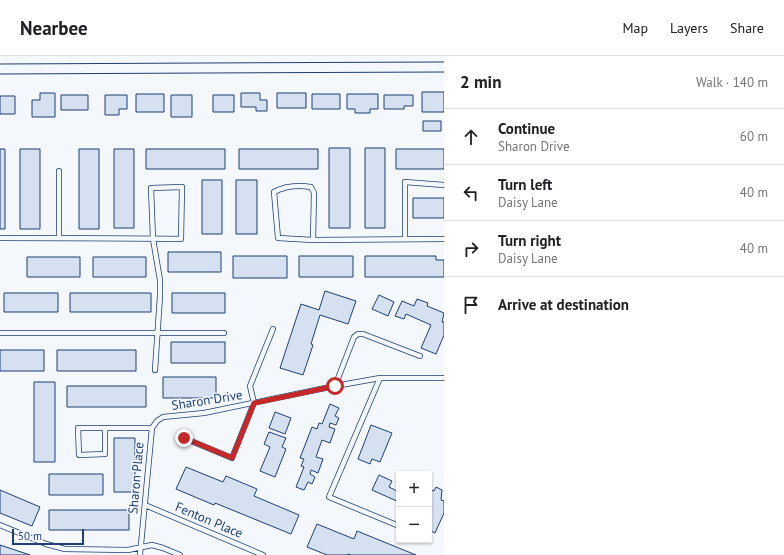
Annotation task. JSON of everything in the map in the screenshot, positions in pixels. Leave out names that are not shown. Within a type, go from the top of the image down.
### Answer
[{"type":"street","points":[[0,69],[444,67]]},
{"type":"lane","points":[[59,171],[59,238]]},
{"type":"lane","points":[[405,239],[405,182],[444,185]]},
{"type":"lane","points":[[313,240],[314,193],[311,187],[302,186],[281,188],[274,192],[278,238],[313,240],[444,239]]},
{"type":"lane","points":[[0,238],[59,238],[153,239],[181,239],[182,187],[151,188],[153,239],[160,280],[155,370]]},
{"type":"lane","points":[[184,438],[232,458],[254,403],[250,386],[273,329]]},
{"type":"lane","points":[[0,333],[224,333]]},
{"type":"lane","points":[[335,386],[354,337],[358,334],[363,334],[420,356]]},
{"type":"lane","points":[[380,378],[329,497],[396,525]]},
{"type":"lane","name":"Sharon Drive","points":[[163,417],[204,413],[380,378],[444,378]]},
{"type":"lane","name":"Sharon Place","points":[[140,555],[152,428],[157,421],[163,417]]},
{"type":"lane","points":[[105,428],[105,454],[78,454],[78,428],[105,428],[152,428]]},
{"type":"lane","name":"Fenton Place","points":[[145,505],[263,555]]},
{"type":"lane","points":[[0,525],[46,544],[65,549],[128,550],[152,546],[163,548],[180,555]]},
{"type":"building","points":[[422,92],[444,92],[444,112],[422,112]]},
{"type":"building","points":[[40,93],[55,93],[55,117],[32,117],[32,100],[40,100]]},
{"type":"building","points":[[241,93],[260,93],[260,100],[267,100],[267,111],[256,111],[256,107],[241,107]]},
{"type":"building","points":[[277,93],[306,93],[306,108],[277,108]]},
{"type":"building","points":[[136,94],[164,94],[164,112],[136,112]]},
{"type":"building","points":[[312,94],[340,94],[340,109],[312,109]]},
{"type":"building","points":[[347,94],[378,94],[378,109],[370,109],[370,113],[355,113],[355,109],[347,109]]},
{"type":"building","points":[[61,95],[88,95],[88,110],[61,110]]},
{"type":"building","points":[[105,95],[127,95],[127,109],[119,109],[119,115],[105,115]]},
{"type":"building","points":[[171,95],[192,95],[192,117],[171,117]]},
{"type":"building","points":[[213,95],[234,95],[234,112],[213,112]]},
{"type":"building","points":[[384,95],[413,95],[413,106],[404,106],[404,109],[384,109]]},
{"type":"building","points":[[0,96],[15,96],[15,114],[0,114]]},
{"type":"building","points":[[423,121],[441,121],[441,131],[423,131]]},
{"type":"building","points":[[329,148],[350,148],[350,228],[329,228]]},
{"type":"building","points":[[365,148],[385,148],[385,228],[365,228]]},
{"type":"building","points":[[0,149],[5,149],[5,229],[0,229]]},
{"type":"building","points":[[20,149],[40,149],[40,229],[20,229]]},
{"type":"building","points":[[79,149],[99,149],[99,229],[79,229]]},
{"type":"building","points":[[114,149],[134,149],[134,228],[114,228]]},
{"type":"building","points":[[146,149],[225,149],[225,169],[146,169]]},
{"type":"building","points":[[239,149],[318,149],[318,169],[239,169]]},
{"type":"building","points":[[396,149],[444,149],[444,169],[396,169]]},
{"type":"building","points":[[202,180],[222,180],[222,234],[202,234]]},
{"type":"building","points":[[236,180],[257,180],[257,234],[236,234]]},
{"type":"building","points":[[413,198],[444,198],[444,218],[413,218]]},
{"type":"building","points":[[168,252],[221,252],[221,272],[168,272]]},
{"type":"building","points":[[233,256],[287,256],[287,278],[233,278]]},
{"type":"building","points":[[299,256],[353,256],[353,277],[299,277]]},
{"type":"building","points":[[365,256],[436,256],[436,260],[444,260],[444,277],[365,277]]},
{"type":"building","points":[[27,257],[80,257],[80,277],[27,277]]},
{"type":"building","points":[[93,257],[146,257],[146,277],[93,277]]},
{"type":"building","points":[[325,291],[356,301],[348,324],[320,315],[311,344],[313,345],[303,375],[280,368],[301,304],[319,310]]},
{"type":"building","points":[[4,293],[58,293],[58,312],[4,312]]},
{"type":"building","points":[[70,293],[151,293],[151,312],[70,312]]},
{"type":"building","points":[[172,293],[225,293],[225,313],[172,313]]},
{"type":"building","points":[[379,295],[394,302],[388,316],[372,309]]},
{"type":"building","points":[[417,299],[428,303],[427,306],[444,313],[442,322],[444,322],[444,335],[436,354],[421,348],[431,325],[406,314],[404,319],[395,316],[402,301],[414,306]]},
{"type":"building","points":[[171,342],[225,342],[225,363],[171,363]]},
{"type":"building","points":[[0,350],[44,350],[44,371],[0,371]]},
{"type":"building","points":[[57,350],[136,350],[136,371],[57,371]]},
{"type":"building","points":[[163,377],[216,377],[216,398],[163,398]]},
{"type":"building","points":[[34,382],[55,382],[55,462],[34,462]]},
{"type":"building","points":[[67,386],[146,386],[146,407],[67,407]]},
{"type":"building","points":[[330,404],[339,408],[335,416],[339,418],[336,425],[330,423],[329,427],[335,429],[330,443],[322,440],[316,457],[323,459],[318,473],[311,470],[310,474],[315,477],[312,484],[308,482],[304,490],[296,487],[304,467],[301,466],[304,459],[300,458],[312,427],[317,429],[319,423],[322,424]]},
{"type":"building","points":[[275,412],[291,418],[285,434],[269,428]]},
{"type":"building","points":[[371,425],[392,433],[380,462],[372,459],[370,464],[358,459]]},
{"type":"building","points":[[269,432],[286,438],[282,447],[286,449],[275,477],[260,471],[270,447],[264,444]]},
{"type":"building","points":[[114,438],[135,438],[135,492],[114,492]]},
{"type":"building","points":[[186,467],[223,482],[226,476],[257,489],[254,496],[299,515],[291,534],[176,489]]},
{"type":"building","points":[[49,474],[103,474],[103,495],[49,495]]},
{"type":"building","points":[[379,475],[392,481],[389,487],[396,490],[396,501],[372,490]]},
{"type":"building","points":[[436,487],[442,490],[441,500],[444,501],[444,513],[435,533],[432,532],[432,490],[434,491]]},
{"type":"building","points":[[0,490],[40,507],[32,526],[0,513]]},
{"type":"building","points":[[49,510],[129,510],[129,530],[49,530]]},
{"type":"building","points":[[317,524],[354,539],[357,531],[416,555],[327,555],[307,547]]},
{"type":"building","points":[[0,545],[30,555],[0,555]]},
{"type":"route","points":[[184,438],[232,458],[254,403],[335,386]]}]
